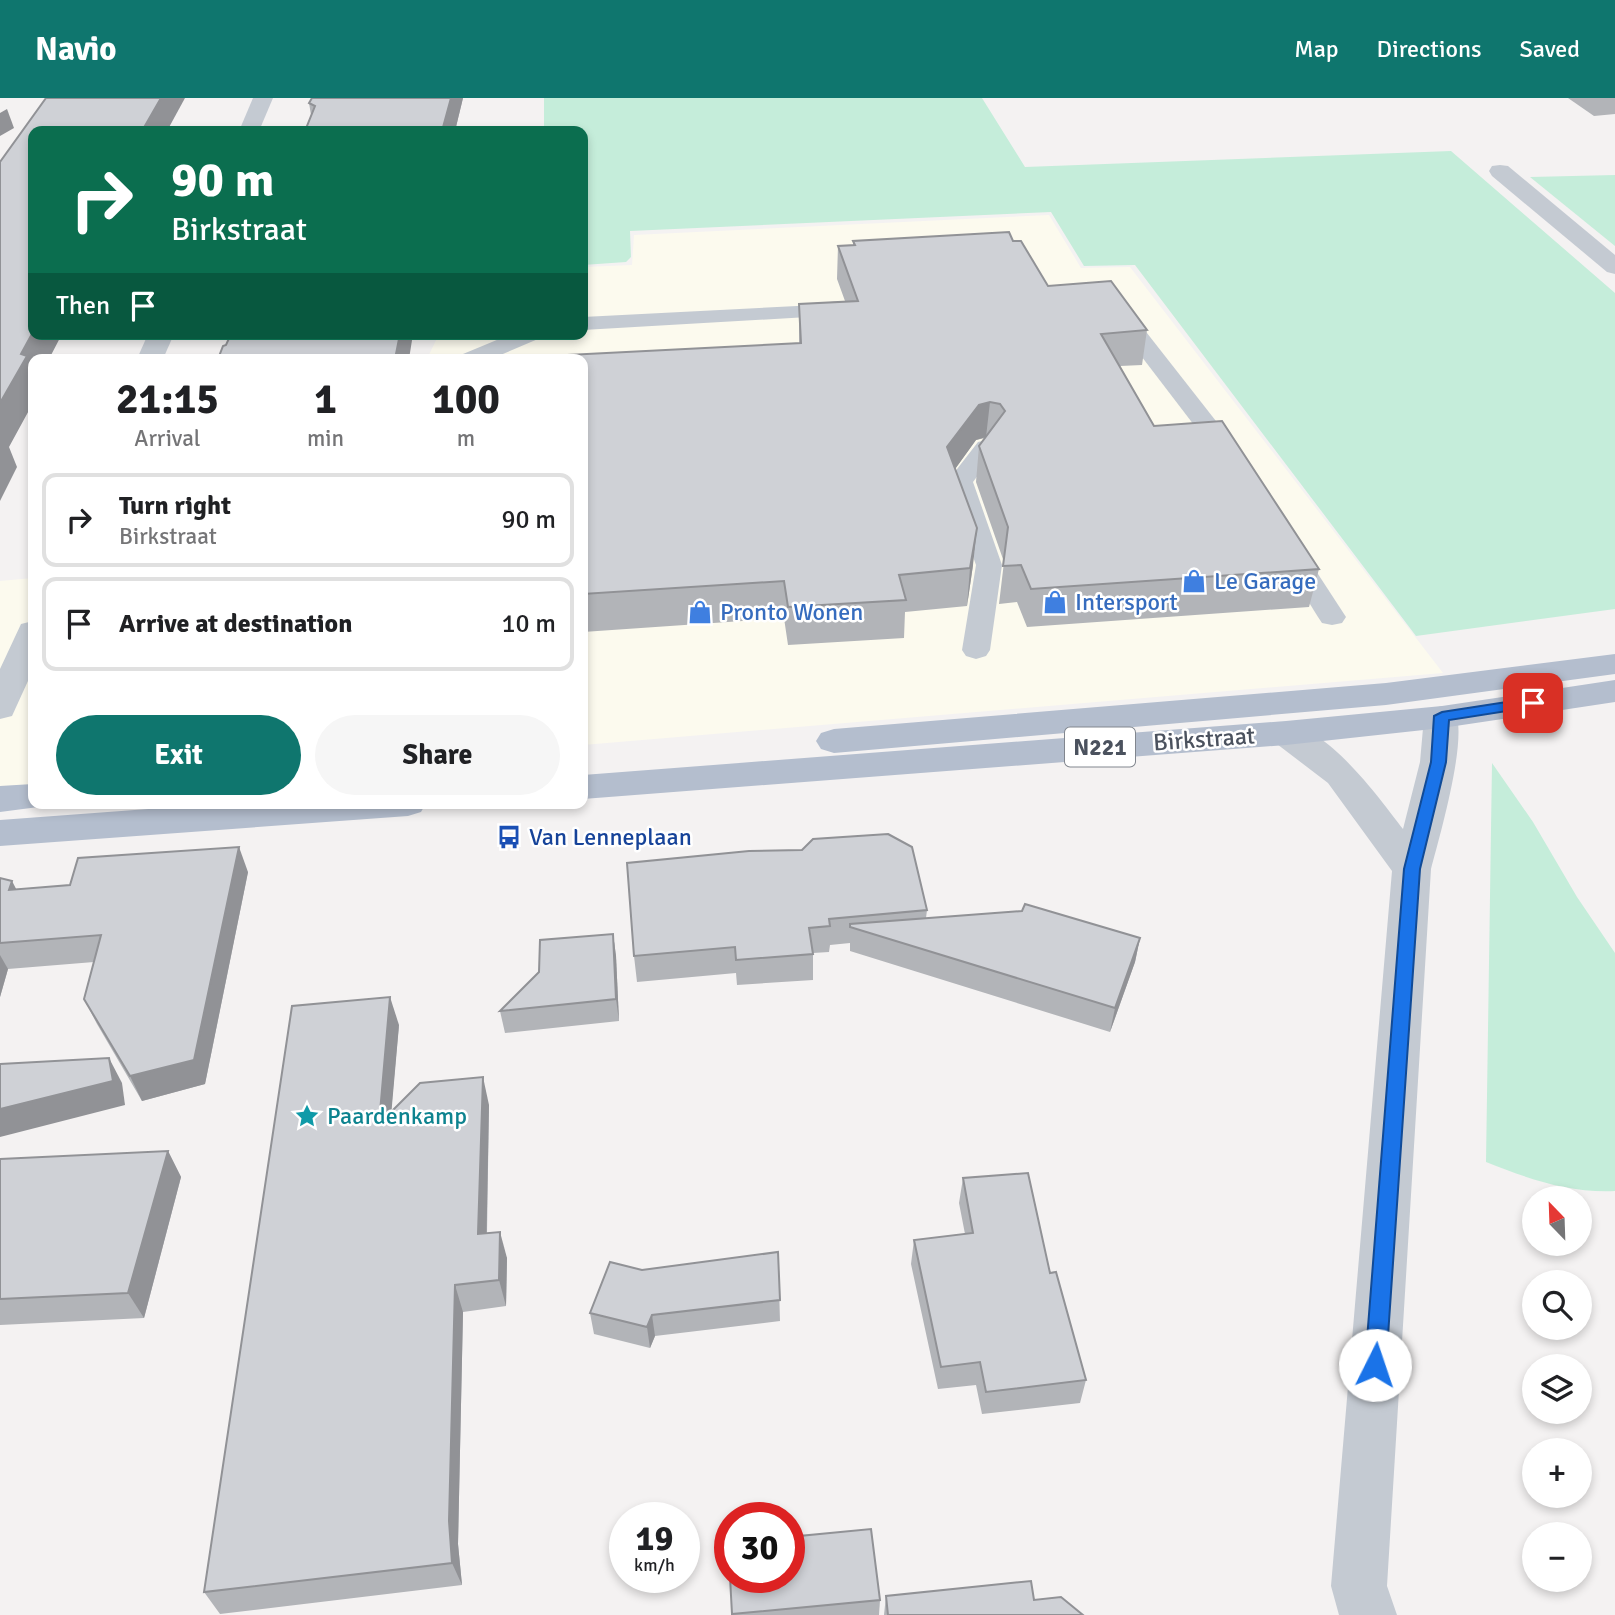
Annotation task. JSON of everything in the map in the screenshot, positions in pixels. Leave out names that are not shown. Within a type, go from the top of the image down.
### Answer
[{"type":"main road","name":"Birkstraat","points":[[588,762],[1386,694],[1615,664]]},
{"type":"main road","name":"Birkstraat","points":[[588,788],[1286,733],[1442,716],[1615,691]]},
{"type":"main road","points":[[0,799],[28,797]]},
{"type":"main road","points":[[0,833],[326,809]]},
{"type":"street","points":[[251,126],[263,98]]},
{"type":"street","points":[[1500,171],[1615,267]]},
{"type":"street","points":[[0,708],[28,643]]},
{"type":"street","points":[[1368,1615],[1359,1586],[1412,869],[1438,762],[1442,716]]},
{"type":"street","points":[[1286,733],[1341,774],[1412,869]]},
{"type":"lane","points":[[1102,290],[1246,480]]},
{"type":"lane","points":[[588,324],[817,311]]},
{"type":"lane","points":[[483,354],[516,340]]},
{"type":"lane","points":[[976,650],[989,565],[960,482],[987,447]]},
{"type":"lane","points":[[1275,526],[1332,617]]},
{"type":"shaded area","points":[[1049,215],[1081,268],[1130,267],[1443,673],[588,745],[588,354],[429,354],[436,340],[588,340],[588,267],[632,265],[634,235]]},
{"type":"shaded area","points":[[28,578],[28,792],[0,794],[0,581]]},
{"type":"green space","points":[[544,98],[982,98],[1025,167],[1451,151],[1615,293],[1615,609],[1416,636],[1135,265],[1084,266],[1051,212],[630,231],[631,257],[626,262],[588,265],[588,126],[544,126]]},
{"type":"green space","points":[[1615,175],[1615,246],[1530,177]]},
{"type":"green space","points":[[1492,763],[1533,822],[1577,897],[1615,953],[1615,1191],[1592,1191],[1592,1186],[1549,1184],[1486,1162]]},
{"type":"building","points":[[46,98],[161,98],[145,126],[28,126],[29,340],[21,354],[27,356],[0,403],[0,162]]},
{"type":"building","points":[[312,98],[451,98],[443,126],[307,126],[315,106],[309,103]]},
{"type":"building","points":[[1009,232],[1013,241],[1021,241],[1048,286],[1111,281],[1147,330],[1101,334],[1154,426],[1222,421],[1319,569],[1031,589],[1021,565],[1003,566],[1008,527],[979,446],[1005,411],[1000,404],[990,402],[979,405],[947,447],[977,528],[970,568],[899,575],[906,600],[788,607],[784,581],[588,594],[586,354],[801,343],[799,304],[858,301],[838,246],[855,245],[853,241]]},
{"type":"building","points":[[228,340],[399,340],[396,354],[220,354]]},
{"type":"building","points":[[888,834],[912,847],[927,910],[829,919],[830,926],[809,928],[813,954],[736,960],[735,947],[634,956],[627,863],[749,851],[802,850],[813,839]]},
{"type":"building","points":[[239,847],[194,1060],[130,1076],[84,999],[101,935],[0,943],[0,878],[12,881],[9,890],[70,885],[78,858]]},
{"type":"building","points":[[1025,904],[1140,938],[1115,1008],[850,927],[850,924],[1022,911]]},
{"type":"building","points":[[613,934],[616,999],[500,1011],[539,972],[540,940]]},
{"type":"building","points":[[390,997],[379,1124],[420,1083],[483,1077],[478,1234],[500,1232],[499,1280],[455,1285],[449,1521],[452,1563],[204,1592],[292,1006]]},
{"type":"building","points":[[109,1058],[113,1081],[0,1109],[0,1064]]},
{"type":"building","points":[[168,1151],[128,1293],[0,1299],[0,1159]]},
{"type":"building","points":[[1028,1173],[1050,1273],[1056,1272],[1086,1380],[986,1392],[980,1362],[941,1367],[914,1240],[973,1233],[963,1178]]},
{"type":"building","points":[[778,1252],[780,1300],[652,1315],[647,1327],[590,1313],[610,1262],[642,1270]]},
{"type":"building","points":[[871,1529],[880,1600],[732,1614],[731,1593],[805,1593],[805,1535]]},
{"type":"building","points":[[1031,1581],[1034,1600],[1061,1597],[1083,1615],[888,1615],[886,1596]]},
{"type":"place","name":"Le Garage","points":[[1194,581]]},
{"type":"place","name":"Intersport","points":[[1055,602]]},
{"type":"place","name":"Pronto Wonen","points":[[700,612]]},
{"type":"place","name":"Van Lenneplaan","points":[[509,837]]},
{"type":"place","name":"Paardenkamp","points":[[307,1116]]},
{"type":"route","points":[[1375,1365],[1412,869],[1438,762],[1442,716],[1533,703]]}]
